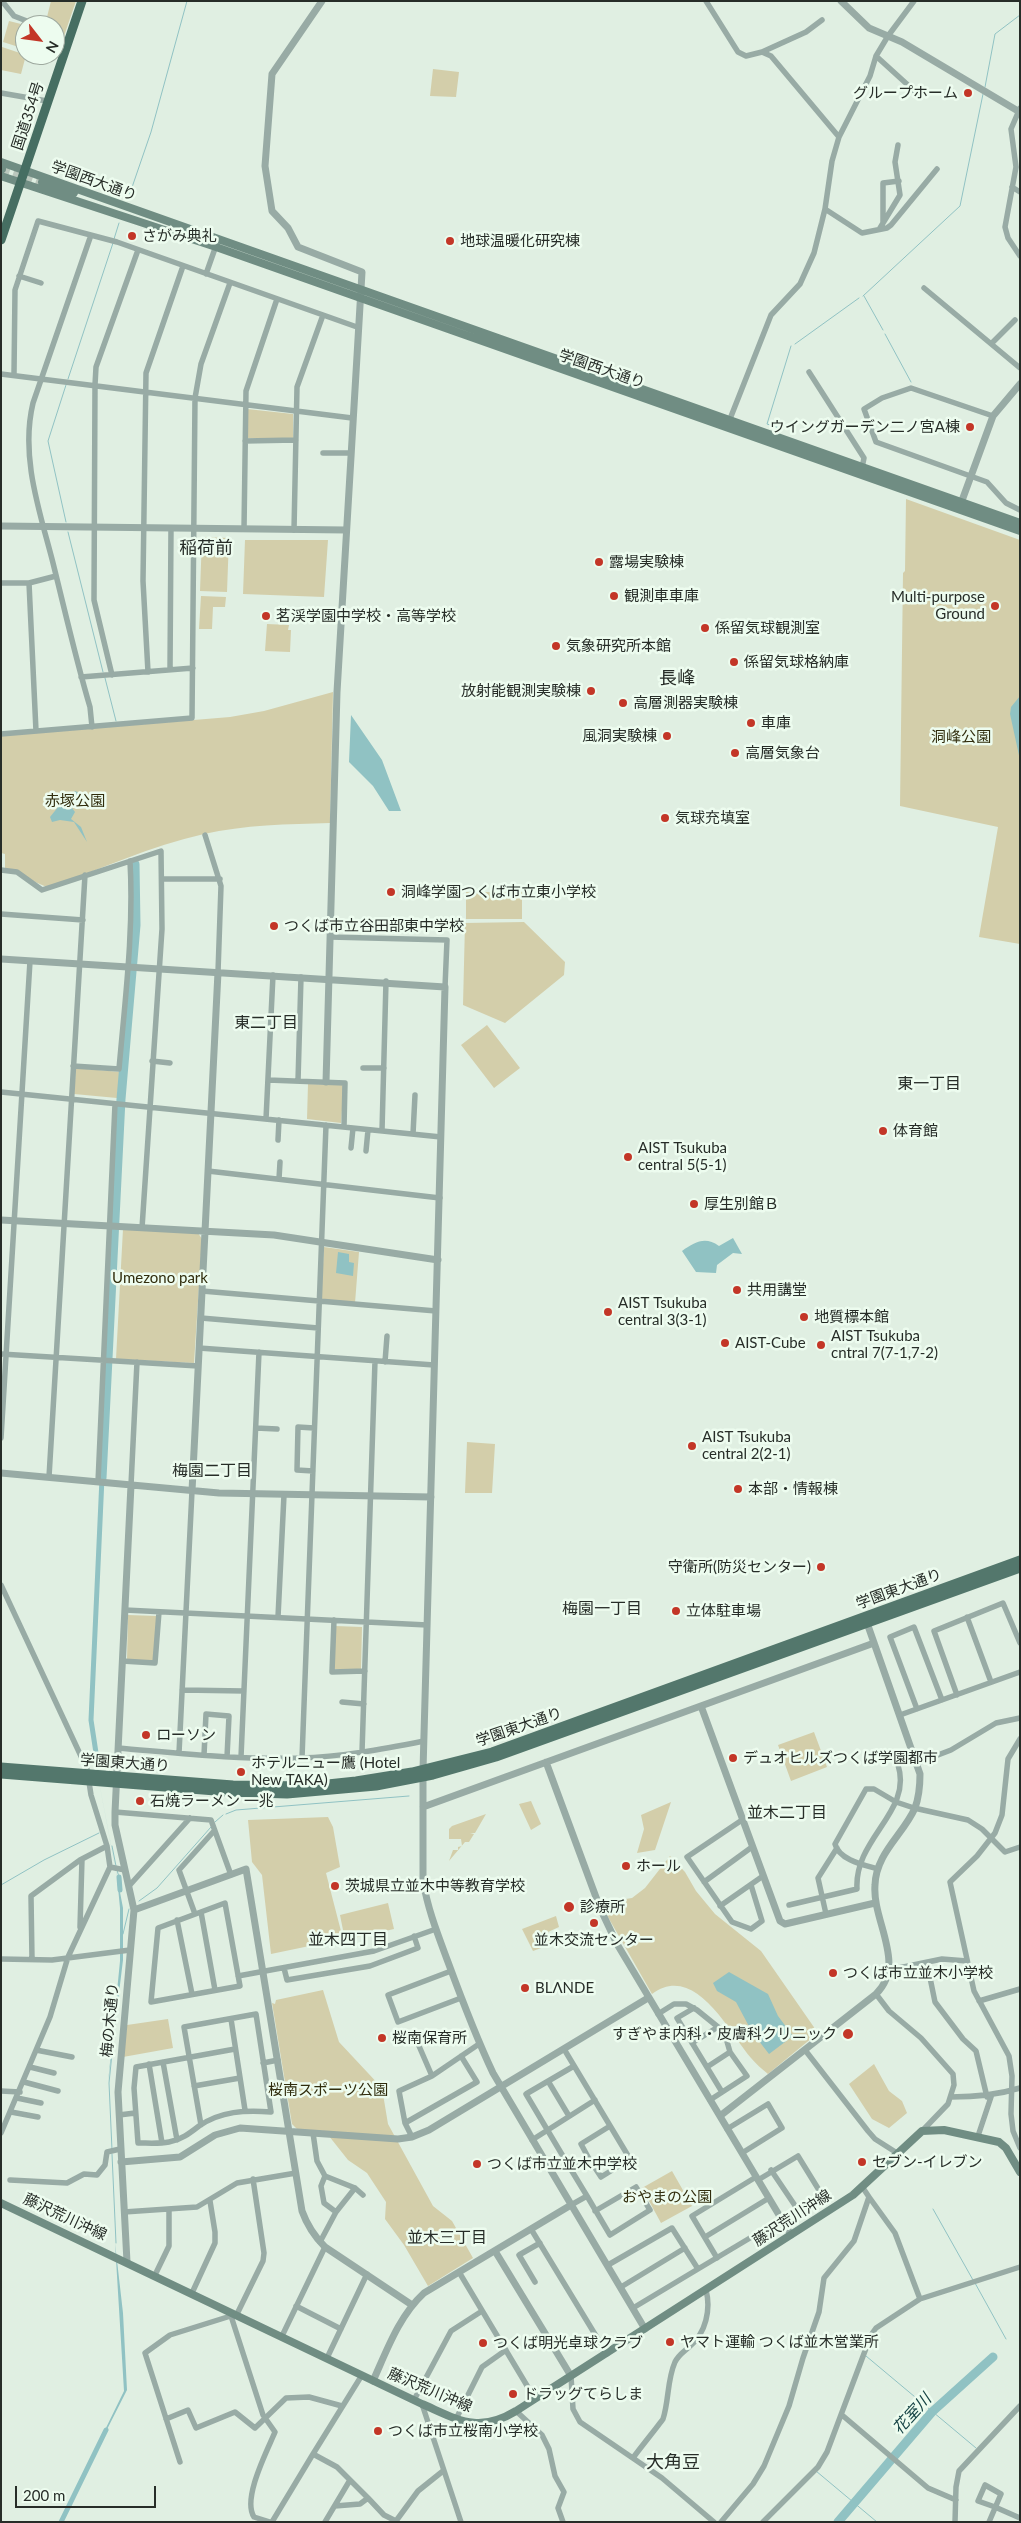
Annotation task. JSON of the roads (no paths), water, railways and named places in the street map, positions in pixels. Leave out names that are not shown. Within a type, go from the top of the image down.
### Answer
[{"type":"highway","name":"国道354号","points":[[1,240],[82,1]]},
{"type":"main road","name":"学園西大通り","points":[[2,169],[25,170],[177,230]]},
{"type":"main road","name":"学園西大通り","points":[[2,169],[21,182],[177,230]]},
{"type":"main road","name":"学園西大通り","points":[[42,182],[960,506],[1020,523]]},
{"type":"main road","name":"学園西大通り","points":[[728,425],[862,468],[1020,531]]},
{"type":"main road","name":"学園東大通り","points":[[1,1774],[89,1778],[228,1792],[287,1794],[343,1790],[423,1774],[496,1758],[1020,1560]]},
{"type":"main road","name":"学園東大通り","points":[[865,1620],[1020,1568]]},
{"type":"main road","name":"学園東大通り","points":[[1,1767],[89,1778]]},
{"type":"main road","points":[[922,2131],[938,2129],[978,2136],[1003,2146],[1020,2172]]},
{"type":"main road","name":"藤沢荒川沖線","points":[[1,2203],[418,2402],[456,2419],[476,2424],[487,2424],[496,2422],[516,2411],[607,2354],[863,2188],[897,2153],[922,2131]]},
{"type":"street","points":[[2,1],[15,16]]},
{"type":"street","points":[[322,1],[272,74],[265,166],[272,211],[288,228],[298,247],[362,272],[357,327],[337,692],[326,1082]]},
{"type":"street","points":[[706,1],[738,52],[746,56],[762,52],[806,32],[822,20]]},
{"type":"street","points":[[841,1],[869,28],[902,42],[1019,109],[1010,129],[1016,167],[1005,227],[1008,238],[1020,256]]},
{"type":"street","points":[[728,425],[771,315],[795,292],[806,273],[814,253],[825,209],[832,161],[839,138],[870,76],[876,56],[912,2]]},
{"type":"street","points":[[762,52],[771,56],[839,138]]},
{"type":"street","points":[[876,56],[920,96]]},
{"type":"street","points":[[1,93],[47,101]]},
{"type":"street","points":[[880,228],[900,195],[895,162],[898,145]]},
{"type":"street","points":[[825,209],[862,233],[891,225],[937,169]]},
{"type":"street","points":[[883,222],[883,183],[899,181]]},
{"type":"street","points":[[1012,187],[1020,192]]},
{"type":"street","points":[[14,374],[15,290],[38,221],[138,250],[357,327]]},
{"type":"street","points":[[91,235],[31,412],[29,458],[56,576],[90,707],[92,727]]},
{"type":"street","points":[[206,274],[217,244]]},
{"type":"street","points":[[112,675],[94,600],[96,367],[138,250]]},
{"type":"street","points":[[148,672],[143,620],[144,391],[150,359],[184,266]]},
{"type":"street","points":[[19,276],[40,283]]},
{"type":"street","points":[[1,734],[192,718],[195,398],[201,364],[230,283]]},
{"type":"street","points":[[924,288],[1020,368]]},
{"type":"street","points":[[244,529],[245,404],[248,381],[276,299]]},
{"type":"street","points":[[294,530],[298,387],[323,315]]},
{"type":"street","points":[[992,343],[1015,320]]},
{"type":"street","points":[[809,372],[864,458],[862,468]]},
{"type":"street","points":[[1,374],[14,374],[352,418]]},
{"type":"street","points":[[960,506],[993,416],[1020,384]]},
{"type":"street","points":[[993,416],[911,388],[882,398],[864,408],[876,442],[987,482],[1006,503],[1020,510]]},
{"type":"street","points":[[245,441],[296,440]]},
{"type":"street","points":[[324,453],[350,453]]},
{"type":"street","points":[[1,526],[346,530]]},
{"type":"street","points":[[170,670],[171,528]]},
{"type":"street","points":[[1,583],[30,583],[56,576]]},
{"type":"street","points":[[30,583],[36,731]]},
{"type":"street","points":[[82,678],[192,668]]},
{"type":"street","points":[[179,1753],[218,972],[220,879],[205,835]]},
{"type":"street","points":[[1,870],[17,872],[42,890],[161,851],[162,929],[148,1107],[142,1228]]},
{"type":"street","points":[[74,1066],[119,1069],[132,967],[130,861]]},
{"type":"street","points":[[49,1477],[85,875]]},
{"type":"street","points":[[162,879],[220,879]]},
{"type":"street","points":[[1,914],[82,920]]},
{"type":"street","points":[[330,936],[447,940],[422,1806],[423,1881],[428,1907],[479,2044],[500,2087],[645,2328]]},
{"type":"street","points":[[1,959],[329,978],[445,987]]},
{"type":"street","points":[[1,1438],[4,1354],[30,961]]},
{"type":"street","points":[[266,1119],[273,975]]},
{"type":"street","points":[[298,1081],[301,977]]},
{"type":"street","points":[[382,1131],[386,982]]},
{"type":"street","points":[[152,1061],[170,1063]]},
{"type":"street","points":[[363,1068],[384,1068]]},
{"type":"street","points":[[268,1080],[346,1083],[344,1127]]},
{"type":"street","points":[[1,1092],[441,1137]]},
{"type":"street","points":[[413,1134],[414,1095]]},
{"type":"street","points":[[100,1482],[115,1104]]},
{"type":"street","points":[[278,1140],[279,1120]]},
{"type":"street","points":[[302,1758],[326,1125]]},
{"type":"street","points":[[352,1148],[353,1128]]},
{"type":"street","points":[[366,1151],[368,1130]]},
{"type":"street","points":[[279,1179],[280,1162]]},
{"type":"street","points":[[208,1171],[440,1198]]},
{"type":"street","points":[[1,1220],[274,1235],[438,1260]]},
{"type":"street","points":[[202,1291],[436,1311]]},
{"type":"street","points":[[200,1318],[318,1328]]},
{"type":"street","points":[[385,1362],[386,1336]]},
{"type":"street","points":[[199,1348],[434,1365]]},
{"type":"street","points":[[241,1757],[259,1352]]},
{"type":"street","points":[[4,1354],[198,1366]]},
{"type":"street","points":[[362,1752],[375,1361]]},
{"type":"street","points":[[131,1485],[137,1362]]},
{"type":"street","points":[[313,1471],[297,1470],[298,1427],[314,1428]]},
{"type":"street","points":[[256,1428],[277,1428]]},
{"type":"street","points":[[1,1472],[192,1491],[284,1495],[431,1497]]},
{"type":"street","name":"梅の木通り","points":[[127,2262],[120,2149],[119,2076],[124,1951],[134,1910],[129,1886],[117,1868],[115,1812],[131,1485]]},
{"type":"street","points":[[278,1618],[284,1495]]},
{"type":"street","points":[[1,1585],[89,1778],[107,1846],[117,1868],[80,1930],[68,1957],[56,2001],[19,2095],[1,2133]]},
{"type":"street","points":[[957,1695],[934,1630],[1004,1604],[1020,1642]]},
{"type":"street","points":[[125,1610],[427,1625]]},
{"type":"street","points":[[122,1661],[155,1663],[159,1612]]},
{"type":"street","points":[[967,1617],[992,1682]]},
{"type":"street","points":[[334,1620],[332,1672],[366,1671]]},
{"type":"street","points":[[720,2116],[876,1994],[885,1984],[889,1970],[889,1957],[876,1903],[875,1883],[884,1854],[914,1808],[920,1789],[917,1763],[865,1620]]},
{"type":"street","points":[[917,1709],[890,1637],[914,1626],[942,1700]]},
{"type":"street","points":[[422,1806],[874,1643]]},
{"type":"street","points":[[900,1715],[1020,1672]]},
{"type":"street","points":[[182,1690],[244,1691]]},
{"type":"street","points":[[342,1702],[364,1704]]},
{"type":"street","points":[[701,1706],[778,1918],[782,1922],[876,1903]]},
{"type":"street","points":[[204,1755],[206,1714],[229,1716],[227,1757]]},
{"type":"street","points":[[917,1763],[951,1750],[996,1723],[1020,1718]]},
{"type":"street","points":[[1003,2146],[1019,2145],[1011,2114],[1012,2090],[1008,2056],[971,1982],[950,1882],[977,1856],[992,1838],[1002,1815],[1008,1759],[1020,1739]]},
{"type":"street","points":[[118,1748],[227,1757],[302,1758],[362,1752],[424,1741]]},
{"type":"street","points":[[546,1762],[602,1914],[616,1944],[791,2235]]},
{"type":"street","points":[[789,1905],[857,1889],[860,1864],[870,1842],[896,1802],[901,1780],[898,1765]]},
{"type":"street","points":[[826,1914],[818,1878],[836,1848],[837,1840],[866,1789],[874,1789],[896,1802],[914,1808],[968,1820],[992,1838],[1006,1852],[1020,1847]]},
{"type":"street","points":[[115,1812],[211,1820],[231,1875]]},
{"type":"street","points":[[129,1886],[190,1818]]},
{"type":"street","points":[[742,1820],[687,1856],[732,1922],[751,1929],[762,1921],[751,1885]]},
{"type":"street","points":[[214,1831],[179,1870],[198,1913],[215,1990]]},
{"type":"street","points":[[32,1959],[31,1896],[82,1859],[107,1846]]},
{"type":"street","points":[[704,1882],[752,1847]]},
{"type":"street","points":[[836,1848],[860,1864],[878,1869]]},
{"type":"street","points":[[80,1930],[82,1859]]},
{"type":"street","points":[[134,1910],[246,1869],[302,2211],[311,2230],[323,2244],[412,2305]]},
{"type":"street","points":[[720,1906],[763,1876]]},
{"type":"street","points":[[225,1903],[240,1986],[151,2002],[158,1928],[198,1913],[225,1903]]},
{"type":"street","points":[[177,1920],[192,1994]]},
{"type":"street","points":[[238,1976],[374,1951],[436,1930]]},
{"type":"street","points":[[284,1968],[287,1980],[370,1966],[418,1948],[414,1936]]},
{"type":"street","points":[[1,1959],[68,1957],[124,1951]]},
{"type":"street","points":[[889,1970],[942,1958],[967,1962]]},
{"type":"street","points":[[927,1962],[935,2002],[963,2039],[976,2051],[989,2096],[978,2136]]},
{"type":"street","points":[[451,1971],[388,1995],[398,2022],[461,1998]]},
{"type":"street","points":[[979,2001],[1020,1989]]},
{"type":"street","points":[[876,1994],[889,2011],[921,2038],[951,2070],[955,2079],[951,2097],[943,2111],[922,2131]]},
{"type":"street","points":[[121,2162],[180,2157],[215,2135],[240,2128],[398,2139],[412,2137],[430,2130],[648,1998]]},
{"type":"street","points":[[658,2014],[674,2004],[686,2004],[718,2027],[726,2038],[730,2052],[747,2076],[710,2100]]},
{"type":"street","points":[[694,2008],[677,2018],[722,2092]]},
{"type":"street","points":[[201,2125],[188,2056],[184,2027],[256,2014],[271,2112],[245,2110],[218,2116],[201,2125],[186,2137],[162,2143],[138,2143],[134,2088],[136,2066],[188,2056],[235,2049]]},
{"type":"street","points":[[231,2019],[245,2110]]},
{"type":"street","points":[[692,2043],[718,2027]]},
{"type":"street","points":[[412,2137],[405,2123],[399,2091],[432,2076],[479,2044]]},
{"type":"street","points":[[419,2046],[432,2076]]},
{"type":"street","points":[[564,2049],[630,2159],[601,2177],[581,2144],[610,2126]]},
{"type":"street","points":[[36,2050],[72,2057]]},
{"type":"street","points":[[805,2050],[868,2131],[897,2153]]},
{"type":"street","points":[[707,2067],[730,2052]]},
{"type":"street","points":[[405,2123],[477,2082],[461,2056]]},
{"type":"street","points":[[263,2063],[278,2060]]},
{"type":"street","points":[[163,2062],[177,2140]]},
{"type":"street","points":[[149,2064],[162,2143]]},
{"type":"street","points":[[574,2066],[526,2094],[595,2211],[610,2234],[650,2210],[636,2187],[595,2211]]},
{"type":"street","points":[[30,2067],[54,2073]]},
{"type":"street","points":[[194,2086],[240,2078]]},
{"type":"street","points":[[548,2081],[569,2116]]},
{"type":"street","points":[[24,2082],[58,2092]]},
{"type":"street","points":[[951,2097],[989,2096],[1020,2088]]},
{"type":"street","points":[[1,2091],[41,2103]]},
{"type":"street","points":[[532,2140],[595,2100]]},
{"type":"street","points":[[728,2129],[768,2104],[773,2112],[782,2128],[742,2153]]},
{"type":"street","points":[[10,2112],[38,2117]]},
{"type":"street","points":[[119,2115],[135,2113]]},
{"type":"street","points":[[313,2133],[317,2161],[324,2176],[321,2186],[324,2203],[336,2212]]},
{"type":"street","points":[[10,2180],[67,2183],[84,2174],[97,2175],[105,2165],[110,2151],[120,2149]]},
{"type":"street","points":[[633,2308],[782,2220],[822,2195],[798,2156],[692,2216],[717,2258]]},
{"type":"street","points":[[570,2168],[588,2157]]},
{"type":"street","points":[[771,2170],[798,2210]]},
{"type":"street","points":[[124,2212],[197,2207],[210,2201],[237,2183],[296,2172]]},
{"type":"street","points":[[324,2176],[355,2188],[363,2194]]},
{"type":"street","points":[[253,2179],[264,2253],[263,2260],[234,2315],[265,2418],[275,2432],[259,2470],[249,2506],[254,2517],[271,2522],[362,2375]]},
{"type":"street","points":[[282,2336],[336,2212],[355,2188]]},
{"type":"street","points":[[863,2188],[895,2233],[920,2299]]},
{"type":"street","points":[[373,2380],[399,2324],[412,2305],[424,2293],[587,2196]]},
{"type":"street","points":[[721,2522],[753,2484],[764,2466],[789,2406],[819,2312],[824,2278],[854,2241],[869,2197]]},
{"type":"street","points":[[705,2237],[769,2198]]},
{"type":"street","points":[[192,2293],[215,2243],[210,2201]]},
{"type":"street","points":[[155,2275],[169,2246],[169,2210]]},
{"type":"street","points":[[608,2265],[672,2228],[698,2269]]},
{"type":"street","points":[[532,2229],[607,2354]]},
{"type":"street","points":[[535,2282],[519,2255],[540,2243]]},
{"type":"street","points":[[621,2287],[684,2248]]},
{"type":"street","points":[[495,2251],[571,2376],[573,2409],[577,2419],[662,2478],[714,2522]]},
{"type":"street","points":[[764,2522],[818,2467],[827,2452],[871,2335],[888,2319],[920,2299],[1020,2267]]},
{"type":"street","points":[[459,2272],[535,2398]]},
{"type":"street","points":[[327,2358],[367,2274]]},
{"type":"street","points":[[633,2458],[663,2421],[672,2368],[678,2355],[691,2346],[701,2334],[709,2302],[706,2290]]},
{"type":"street","points":[[296,2306],[341,2329]]},
{"type":"street","points":[[461,2522],[418,2402],[448,2335],[482,2311]]},
{"type":"street","points":[[180,2462],[145,2353],[170,2335],[234,2315]]},
{"type":"street","points":[[456,2419],[482,2367],[506,2350]]},
{"type":"street","points":[[166,2418],[188,2410],[196,2428],[235,2412],[254,2428],[286,2398],[309,2396],[342,2406]]},
{"type":"street","points":[[955,2522],[960,2471],[1020,2406]]},
{"type":"street","points":[[516,2411],[534,2426],[549,2449],[555,2476],[564,2492],[558,2508],[563,2522]]},
{"type":"street","points":[[842,2415],[928,2488],[956,2500]]},
{"type":"street","points":[[313,2454],[336,2467],[384,2515],[396,2521],[418,2491],[443,2471]]},
{"type":"street","points":[[325,2522],[350,2480]]},
{"type":"street","points":[[335,2506],[360,2504],[368,2498]]},
{"type":"street","points":[[989,2522],[996,2507],[1020,2518]]},
{"type":"water","points":[[1020,696],[1020,760],[1010,714],[1011,707]]},
{"type":"water","points":[[351,715],[382,760],[401,811],[389,811],[373,786],[349,762]]},
{"type":"water","points":[[75,791],[82,794],[83,799],[72,808],[75,812],[71,819],[81,827],[87,842],[74,822],[60,820],[52,822],[50,817],[63,801]]},
{"type":"water","points":[[733,1238],[742,1254],[733,1253],[717,1265],[716,1273],[696,1272],[682,1251],[700,1241],[709,1241],[719,1246]]},
{"type":"water","points":[[338,1252],[349,1254],[349,1262],[354,1263],[353,1276],[336,1273]]},
{"type":"water","points":[[96,1766],[123,1908],[123,1960],[108,2083],[120,1961],[120,1908],[117,1877]]},
{"type":"water","points":[[729,1972],[768,1994],[778,2016],[793,2036],[769,2054],[752,2032],[736,2002],[717,1991],[713,1983]]},
{"type":"water","points":[[115,2243],[123,2313],[127,2390],[60,2522],[124,2391]]},
{"type":"waterway","points":[[128,199],[151,132],[187,1]]},
{"type":"waterway","points":[[985,87],[995,34],[1020,15]]},
{"type":"waterway","points":[[863,296],[960,206],[983,94]]},
{"type":"waterway","points":[[114,239],[119,223]]},
{"type":"waterway","points":[[68,379],[113,243]]},
{"type":"waterway","points":[[864,296],[883,330]]},
{"type":"waterway","points":[[795,344],[859,298]]},
{"type":"waterway","points":[[885,334],[911,382]]},
{"type":"waterway","points":[[779,428],[767,424],[791,346]]},
{"type":"waterway","points":[[66,385],[48,441],[66,522]]},
{"type":"waterway","points":[[68,532],[103,672]]},
{"type":"waterway","points":[[105,678],[116,721]]},
{"type":"waterway","points":[[102,1478],[121,1099],[136,925],[135,864]]},
{"type":"waterway","points":[[98,1766],[91,1720],[102,1478]]},
{"type":"waterway","points":[[226,1814],[236,1810],[409,1796]]},
{"type":"waterway","points":[[215,1822],[223,1815]]},
{"type":"waterway","points":[[139,1901],[157,1888],[211,1827]]},
{"type":"waterway","points":[[1,1885],[44,1860],[99,1833]]},
{"type":"waterway","points":[[112,1846],[116,1866]]},
{"type":"waterway","points":[[117,1870],[119,1877]]},
{"type":"waterway","points":[[119,1877],[120,1890]]},
{"type":"waterway","points":[[123,1934],[129,1909]]},
{"type":"waterway","points":[[112,2150],[109,2083],[115,2024]]},
{"type":"waterway","points":[[112,2154],[116,2243]]},
{"type":"waterway","points":[[933,2209],[973,2280]]},
{"type":"waterway","points":[[975,2283],[1006,2339]]},
{"type":"waterway","points":[[866,2356],[976,2448]]},
{"type":"waterway","name":"花室川","points":[[838,2522],[932,2412],[993,2357]]},
{"type":"waterway","points":[[61,2522],[106,2430]]},
{"type":"waterway","points":[[816,2471],[877,2522]]},
{"type":"tunnel","points":[[2,169],[42,182]]},
{"type":"place","name":"グループホーム","points":[[968,93]]},
{"type":"place","name":"さがみ典礼","points":[[132,236]]},
{"type":"place","name":"地球温暖化研究棟","points":[[450,241]]},
{"type":"place","name":"ウイングガーデン二ノ宮A棟","points":[[970,427]]},
{"type":"place","name":"露場実験棟","points":[[599,562]]},
{"type":"place","name":"観測車車庫","points":[[614,596]]},
{"type":"place","name":"Multi-purpose Ground","points":[[995,606]]},
{"type":"place","name":"茗渓学園中学校・高等学校","points":[[266,616]]},
{"type":"place","name":"係留気球観測室","points":[[705,628]]},
{"type":"place","name":"気象研究所本館","points":[[556,646]]},
{"type":"place","name":"係留気球格納庫","points":[[734,662]]},
{"type":"place","name":"放射能観測実験棟","points":[[591,691]]},
{"type":"place","name":"高層測器実験棟","points":[[623,703]]},
{"type":"place","name":"車庫","points":[[751,723]]},
{"type":"place","name":"風洞実験棟","points":[[667,736]]},
{"type":"place","name":"高層気象台","points":[[735,753]]},
{"type":"place","name":"気球充填室","points":[[665,818]]},
{"type":"place","name":"洞峰学園つくば市立東小学校","points":[[391,892]]},
{"type":"place","name":"つくば市立谷田部東中学校","points":[[274,926]]},
{"type":"place","name":"体育館","points":[[883,1131]]},
{"type":"place","name":"AIST Tsukuba central 5(5-1)","points":[[628,1157]]},
{"type":"place","name":"厚生別館Ｂ","points":[[694,1204]]},
{"type":"place","name":"共用講堂","points":[[737,1290]]},
{"type":"place","name":"AIST Tsukuba central 3(3-1)","points":[[608,1312]]},
{"type":"place","name":"地質標本館","points":[[804,1317]]},
{"type":"place","name":"AIST-Cube","points":[[725,1343]]},
{"type":"place","name":"AIST Tsukuba cntral 7(7-1,7-2)","points":[[821,1345]]},
{"type":"place","name":"AIST Tsukuba central 2(2-1)","points":[[692,1446]]},
{"type":"place","name":"本部・情報棟","points":[[738,1489]]},
{"type":"place","name":"守衛所(防災センター)","points":[[821,1567]]},
{"type":"place","name":"立体駐車場","points":[[676,1611]]},
{"type":"place","name":"ローソン","points":[[146,1735]]},
{"type":"place","name":"デュオヒルズつくば学園都市","points":[[733,1758]]},
{"type":"place","name":"ホテルニュー鷹 (Hotel New TAKA)","points":[[241,1772]]},
{"type":"place","name":"石焼ラーメン 一兆","points":[[140,1801]]},
{"type":"place","name":"ホール","points":[[626,1866]]},
{"type":"place","name":"茨城県立並木中等教育学校","points":[[335,1886]]},
{"type":"place","name":"診療所","points":[[569,1907]]},
{"type":"place","name":"並木交流センター","points":[[594,1923]]},
{"type":"place","name":"つくば市立並木小学校","points":[[833,1973]]},
{"type":"place","name":"BLΛNDE","points":[[525,1988]]},
{"type":"place","name":"すぎやま内科・皮膚科クリニック","points":[[848,2034]]},
{"type":"place","name":"桜南保育所","points":[[382,2038]]},
{"type":"place","name":"セブン-イレブン","points":[[862,2162]]},
{"type":"place","name":"つくば市立並木中学校","points":[[477,2164]]},
{"type":"place","name":"ヤマト運輸 つくば並木営業所","points":[[670,2342]]},
{"type":"place","name":"つくば明光卓球クラブ","points":[[483,2343]]},
{"type":"place","name":"ドラッグてらしま","points":[[513,2394]]},
{"type":"place","name":"つくば市立桜南小学校","points":[[378,2431]]},
{"type":"district","name":"稲荷前","points":[[206,548]]},
{"type":"district","name":"長峰","points":[[677,678]]},
{"type":"district","name":"東二丁目","points":[[266,1023]]},
{"type":"district","name":"東一丁目","points":[[929,1084]]},
{"type":"district","name":"梅園二丁目","points":[[212,1471]]},
{"type":"district","name":"梅園一丁目","points":[[602,1609]]},
{"type":"district","name":"並木二丁目","points":[[787,1813]]},
{"type":"district","name":"並木四丁目","points":[[348,1940]]},
{"type":"district","name":"並木三丁目","points":[[447,2238]]},
{"type":"district","name":"大角豆","points":[[673,2462]]},
{"type":"park label","name":"洞峰公園","points":[[961,737]]},
{"type":"park label","name":"赤塚公園","points":[[75,801]]},
{"type":"park label","name":"Umezono park","points":[[160,1278]]},
{"type":"park label","name":"桜南スポーツ公園","points":[[328,2090]]},
{"type":"park label","name":"おやまの公園","points":[[667,2197]]}]
